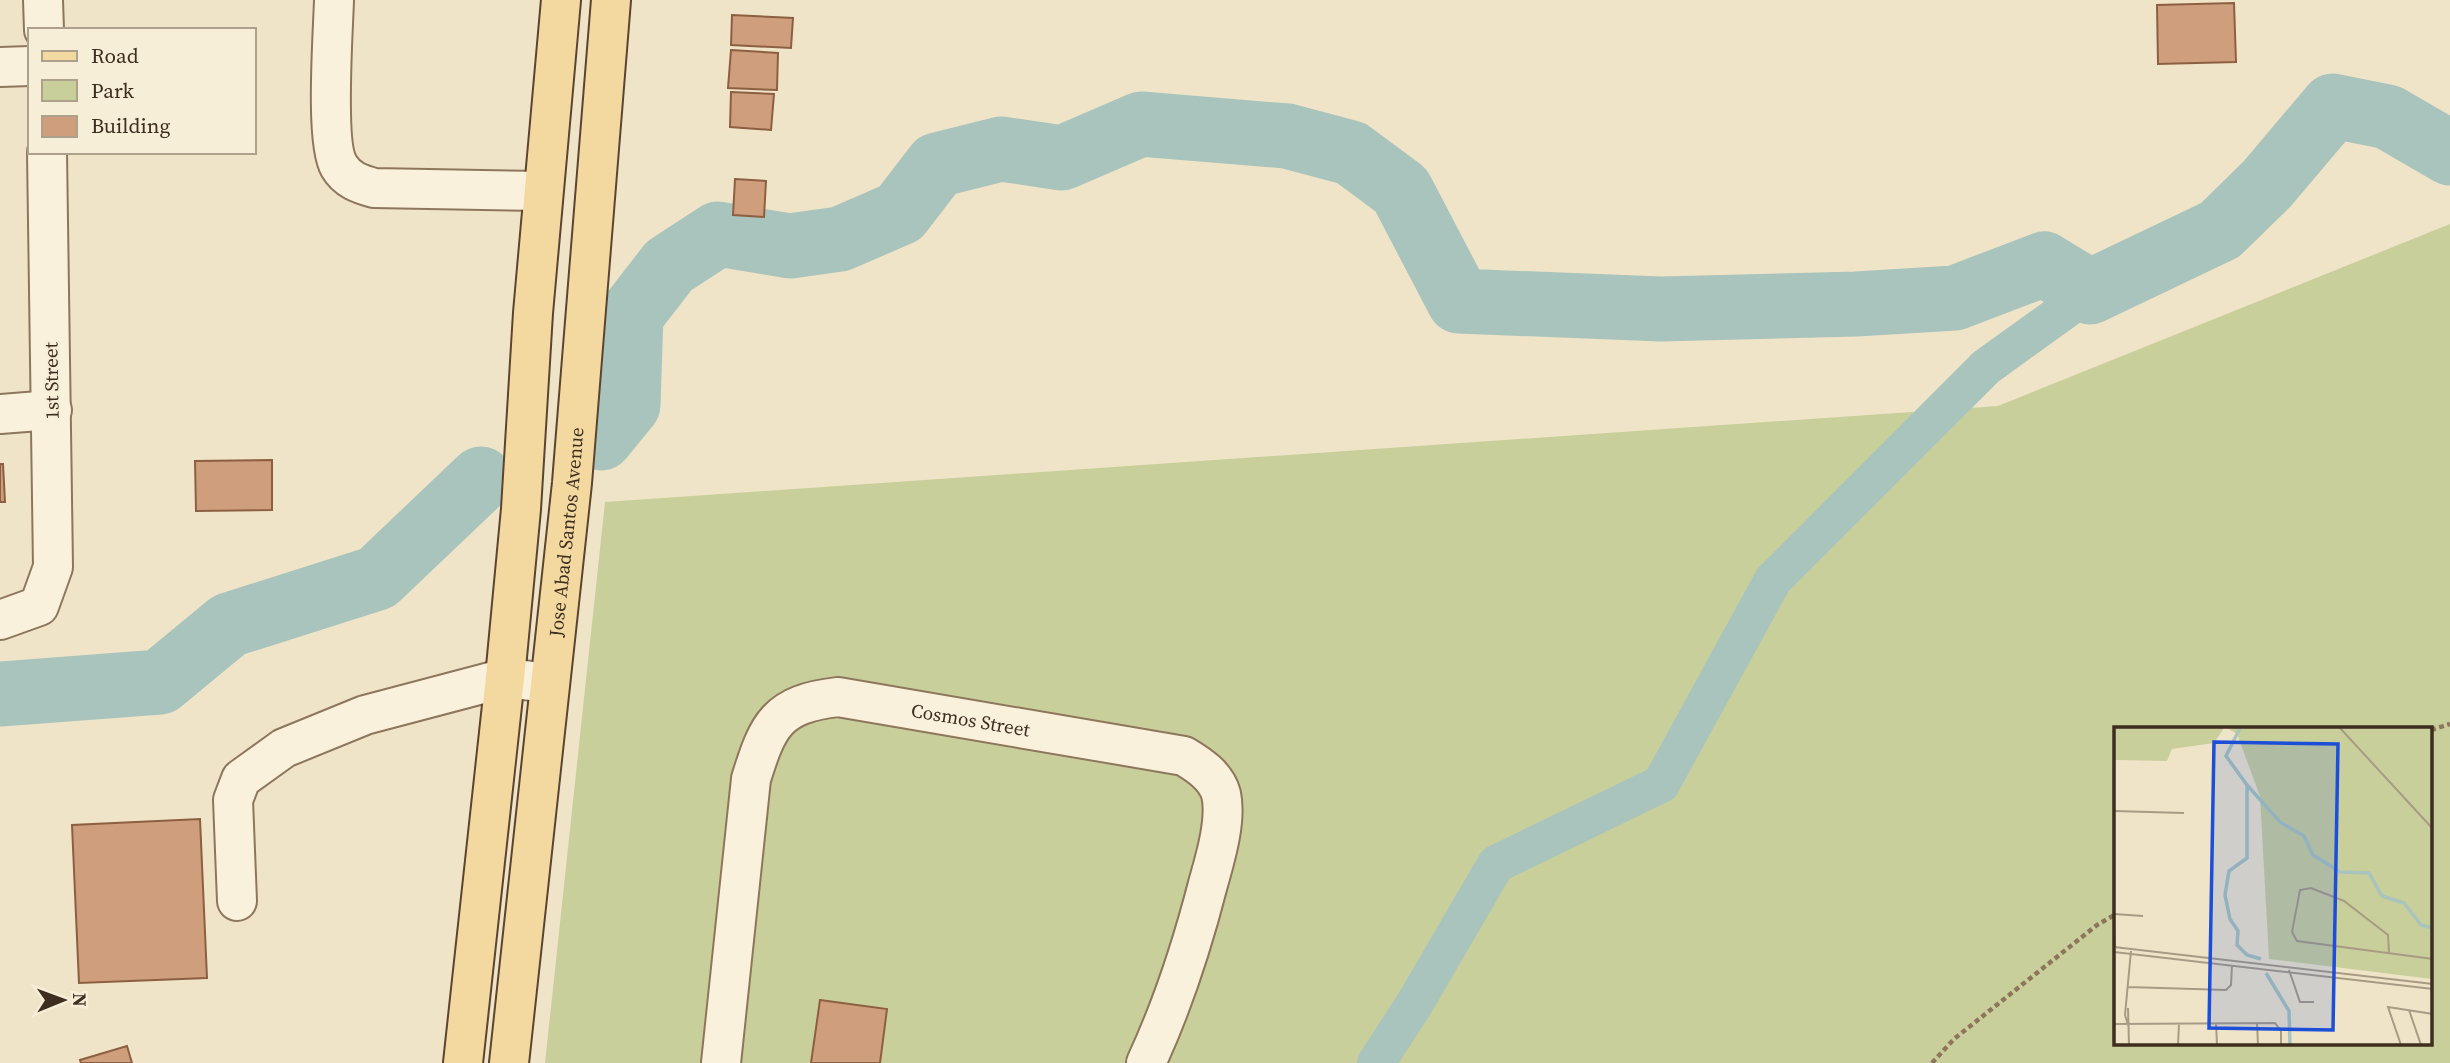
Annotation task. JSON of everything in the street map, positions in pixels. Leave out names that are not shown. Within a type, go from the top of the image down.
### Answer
[{"type":"main road","points":[[463,1063],[521,509],[524,431],[561,0]]},
{"type":"main road","name":"Jose Abad Santos Avenue","points":[[509,1063],[572,482],[611,0]]},
{"type":"street","points":[[43,0],[44,28]]},
{"type":"street","points":[[334,0],[332,142],[339,166],[354,182],[374,188],[543,191]]},
{"type":"street","points":[[0,67],[28,66]]},
{"type":"street","name":"1st Street","points":[[0,620],[40,607],[53,568],[47,154]]},
{"type":"street","points":[[0,414],[52,411]]},
{"type":"street","points":[[237,901],[233,800],[241,779],[284,748],[365,715],[505,678],[550,683]]},
{"type":"street","name":"Cosmos Street","points":[[720,1063],[751,779],[761,746],[774,724],[789,710],[811,700],[838,697],[1184,757],[1200,765],[1213,778],[1221,793],[1222,813],[1217,852],[1193,942],[1165,1022],[1146,1063]]},
{"type":"path","points":[[2432,730],[2450,724]]},
{"type":"path","points":[[1932,1063],[1954,1039],[2114,915]]},
{"type":"green space","points":[[2450,224],[2450,1063],[545,1063],[605,502],[1998,406]]},
{"type":"building","points":[[2234,3],[2236,62],[2158,64],[2157,5]]},
{"type":"building","points":[[732,15],[793,18],[791,48],[731,45]]},
{"type":"building","points":[[731,50],[778,53],[777,90],[728,88]]},
{"type":"building","points":[[731,92],[774,94],[771,130],[730,127]]},
{"type":"building","points":[[735,179],[766,181],[764,217],[733,215]]},
{"type":"building","points":[[272,460],[272,510],[196,511],[195,461]]},
{"type":"building","points":[[0,464],[3,464],[5,502],[0,502]]},
{"type":"building","points":[[200,819],[207,978],[79,983],[72,825]]},
{"type":"building","points":[[820,1000],[887,1009],[880,1063],[811,1063]]},
{"type":"building","points":[[127,1046],[132,1063],[81,1063],[80,1060]]},
{"type":"waterway","points":[[601,438],[628,405],[631,315],[669,266],[718,234],[790,246],[840,239],[900,213],[937,165],[1001,149],[1062,158],[1141,124],[1287,136],[1351,153],[1401,190],[1459,301],[1661,309],[1856,304],[1955,298],[2044,264],[2090,292],[2220,230],[2267,184],[2333,106],[2388,117],[2450,153]]},
{"type":"waterway","points":[[1376,1063],[1415,1003],[1496,864],[1661,784],[1773,580],[1986,367],[2090,292]]},
{"type":"waterway","points":[[0,694],[160,682],[229,625],[377,578],[481,479]]}]
